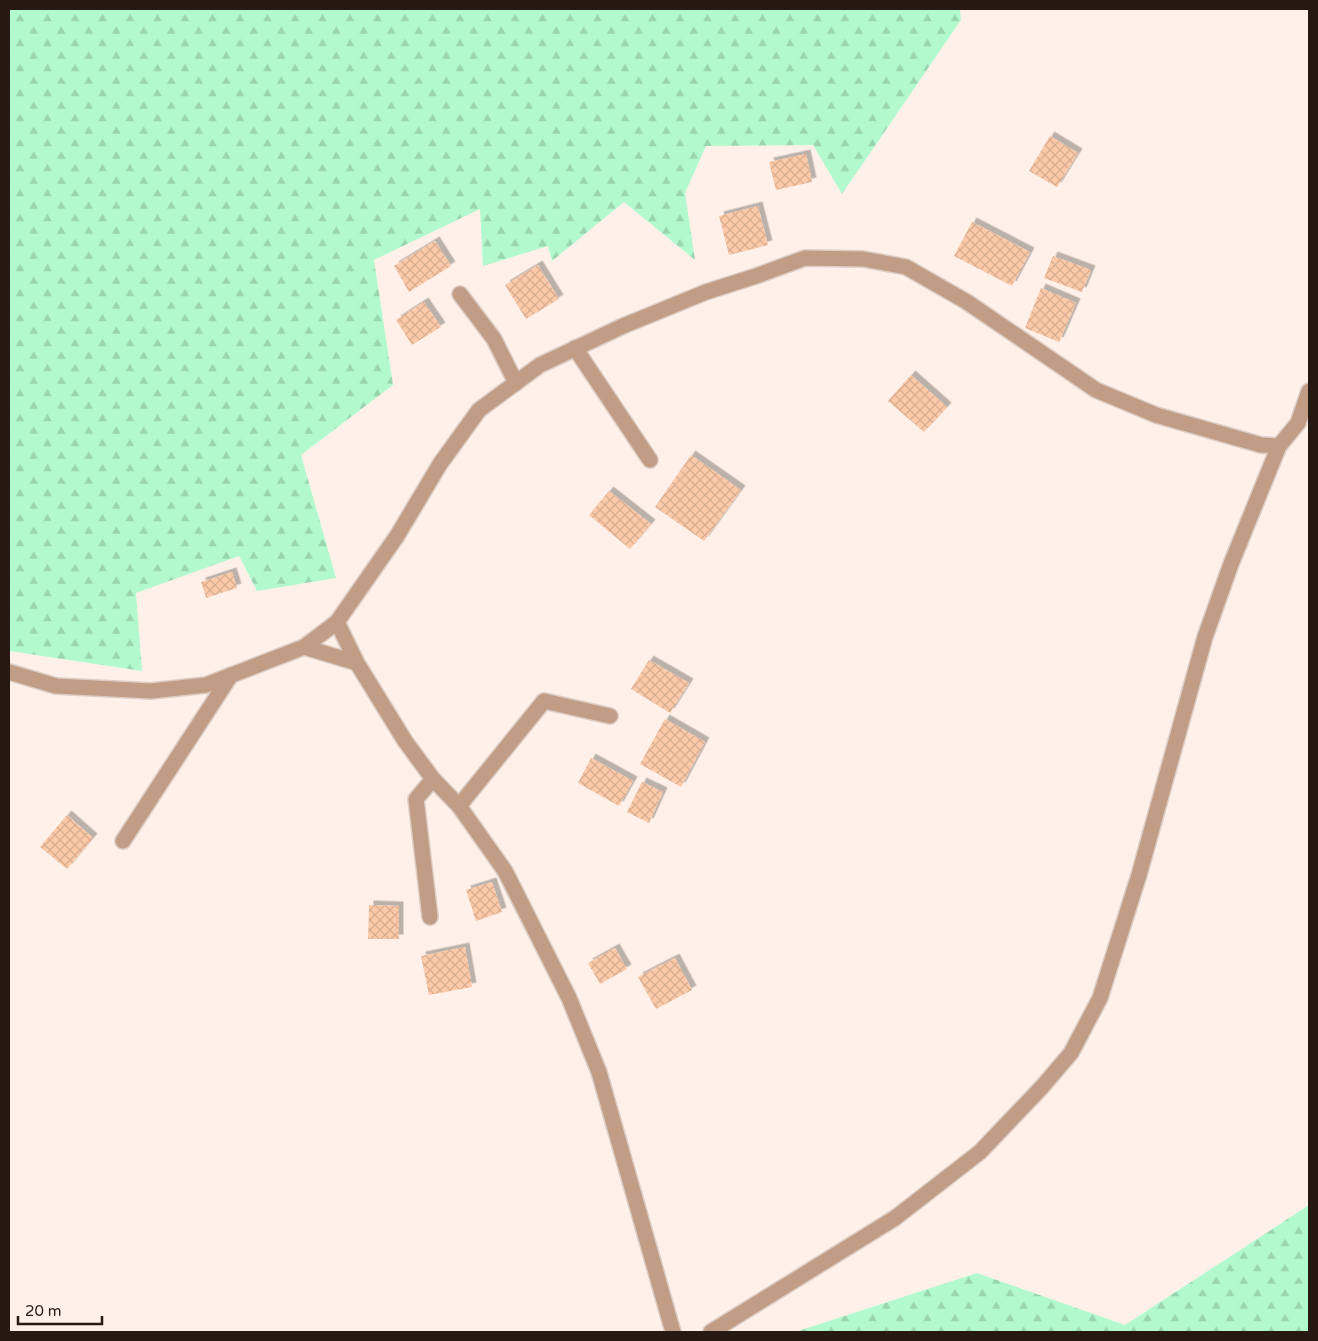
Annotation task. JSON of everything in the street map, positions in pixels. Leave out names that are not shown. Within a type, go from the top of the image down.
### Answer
[{"type":"street","points":[[9,672],[56,686],[151,692],[206,685],[304,647],[337,622],[397,536],[440,464],[479,410],[540,365],[575,348],[706,292],[805,258],[863,259],[906,267],[966,302],[1096,390],[1156,415],[1261,445],[1279,446]]},
{"type":"street","points":[[460,294],[494,339],[516,383]]},
{"type":"street","points":[[575,348],[650,460]]},
{"type":"street","points":[[711,1332],[895,1218],[957,1170],[980,1152],[1042,1088],[1071,1053],[1100,998],[1139,874],[1205,637],[1231,564],[1279,446],[1298,423],[1309,391]]},
{"type":"street","points":[[337,622],[356,663],[405,741],[434,779],[460,806],[505,871],[569,998],[599,1072],[673,1332]]},
{"type":"street","points":[[304,647],[356,663]]},
{"type":"street","points":[[123,841],[231,675]]},
{"type":"street","points":[[460,806],[544,701],[610,716]]},
{"type":"street","points":[[430,917],[416,799],[434,779]]},
{"type":"green space","points":[[9,9],[960,9],[961,20],[842,194],[813,145],[706,146],[685,193],[695,260],[624,202],[552,261],[548,246],[483,266],[480,209],[374,260],[393,385],[301,455],[336,578],[257,591],[239,556],[136,593],[142,671],[9,651]]},
{"type":"green space","points":[[1309,1205],[1309,1332],[795,1332],[977,1273],[1125,1325]]},
{"type":"building","points":[[1050,136],[1078,153],[1057,187],[1029,171]]},
{"type":"building","points":[[806,154],[812,182],[776,190],[769,162]]},
{"type":"building","points":[[758,206],[768,245],[729,255],[719,216]]},
{"type":"building","points":[[972,222],[1030,252],[1012,286],[954,256]]},
{"type":"building","points":[[435,241],[451,266],[409,292],[394,266]]},
{"type":"building","points":[[1053,256],[1091,270],[1082,292],[1044,278]]},
{"type":"building","points":[[538,265],[559,299],[526,319],[505,285]]},
{"type":"building","points":[[1041,288],[1076,303],[1059,342],[1025,328]]},
{"type":"building","points":[[424,302],[441,327],[412,345],[396,320]]},
{"type":"building","points":[[911,375],[947,407],[924,432],[888,401]]},
{"type":"building","points":[[691,455],[741,490],[704,541],[655,507]]},
{"type":"building","points":[[609,491],[651,524],[630,549],[589,515]]},
{"type":"building","points":[[232,572],[237,588],[206,598],[201,582]]},
{"type":"building","points":[[649,660],[689,683],[670,713],[631,689]]},
{"type":"building","points":[[665,719],[705,742],[681,787],[640,764]]},
{"type":"building","points":[[591,758],[633,781],[619,806],[578,783]]},
{"type":"building","points":[[642,782],[663,792],[649,823],[627,812]]},
{"type":"building","points":[[67,815],[93,838],[67,869],[40,847]]},
{"type":"building","points":[[492,882],[502,912],[476,921],[466,890]]},
{"type":"building","points":[[369,905],[399,906],[399,939],[368,939]]},
{"type":"building","points":[[465,947],[472,987],[429,995],[421,956]]},
{"type":"building","points":[[615,948],[627,969],[600,984],[588,963]]},
{"type":"building","points":[[675,958],[692,990],[656,1009],[638,977]]}]
